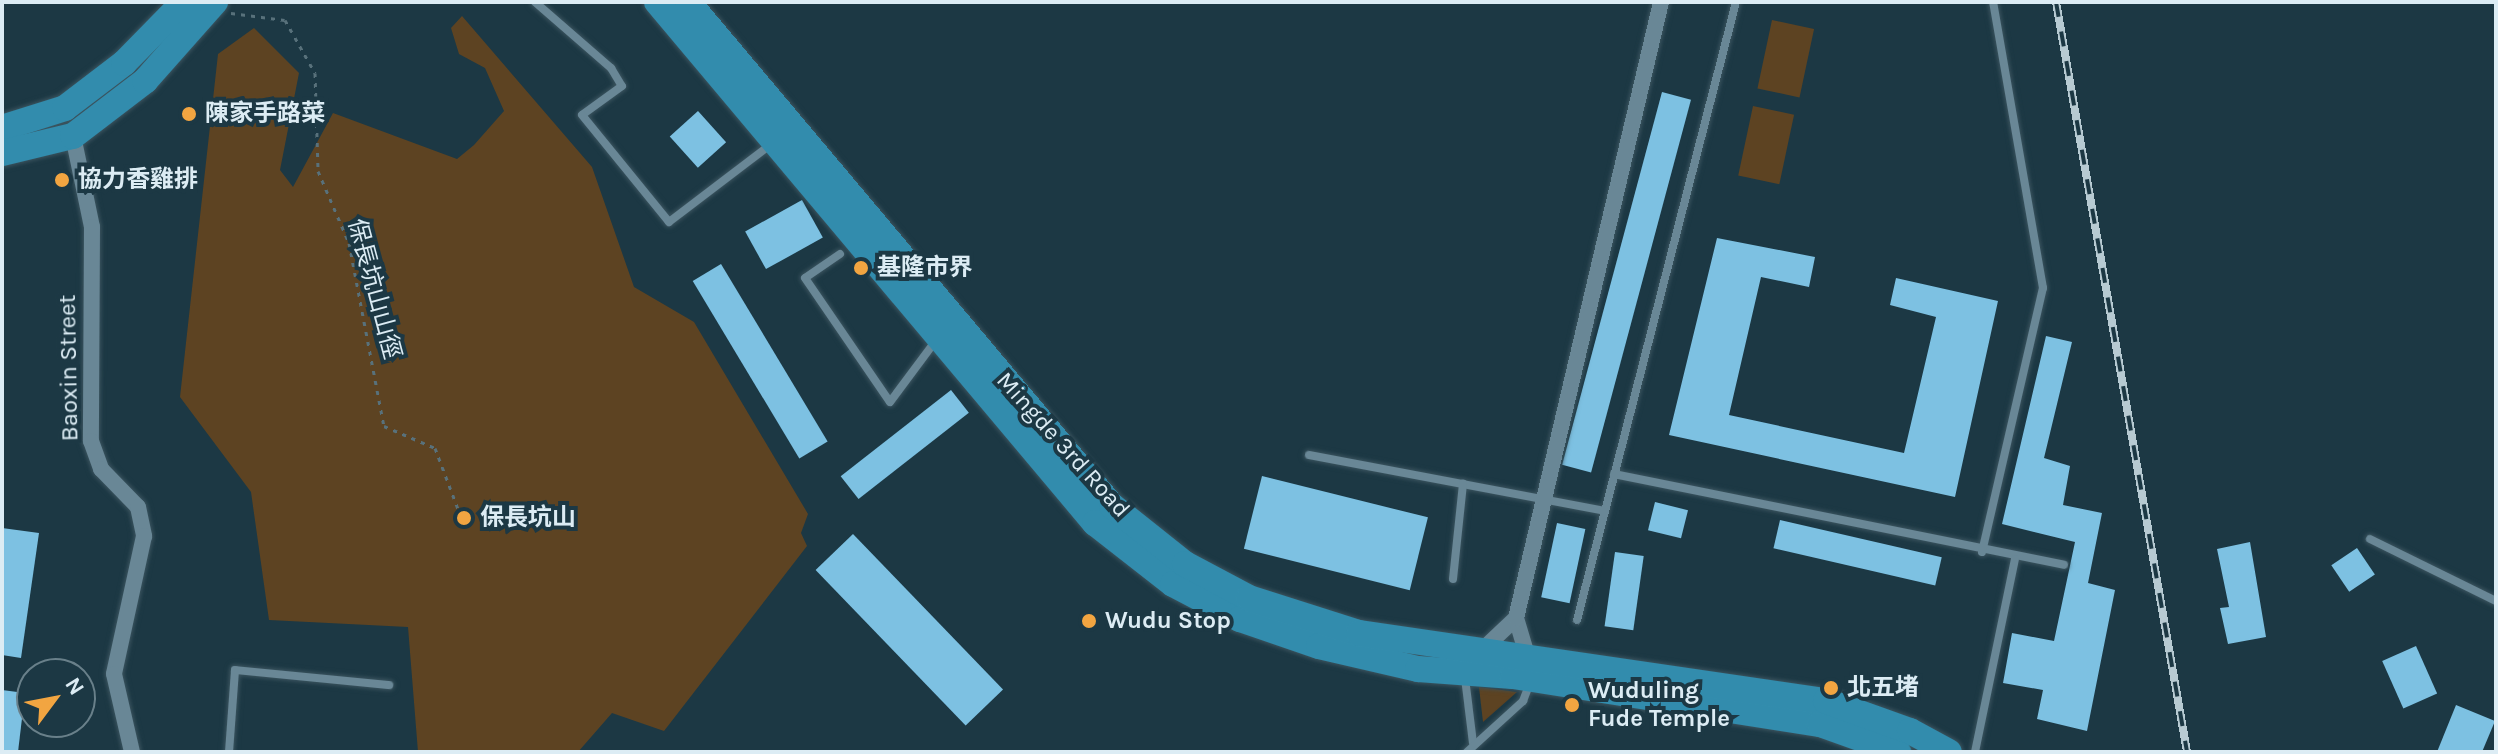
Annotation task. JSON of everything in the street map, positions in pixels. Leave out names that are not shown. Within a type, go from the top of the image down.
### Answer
[{"type":"main road","name":"Mingde 3rd Road","points":[[657,2],[774,142],[947,331],[1112,506],[1185,564],[1249,598],[1325,623],[1481,650],[1530,667],[1820,724],[1898,752]]},
{"type":"main road","name":"Mingde 3rd Road","points":[[688,2],[1095,523],[1173,584],[1240,619],[1319,646],[1418,669],[1465,673],[1530,667],[1826,701],[1910,731],[1949,752]]},
{"type":"main road","points":[[2,128],[65,108],[202,5]]},
{"type":"main road","points":[[2,153],[73,136],[145,81],[202,5]]},
{"type":"street","points":[[1530,667],[1516,618],[1661,2]]},
{"type":"street","name":"Baoxin Street","points":[[73,136],[92,227],[91,441],[101,469],[138,507],[144,536],[114,674],[132,752]]},
{"type":"street","points":[[1465,673],[1481,650],[1516,618]]},
{"type":"lane","points":[[535,2],[611,68],[622,86],[582,115],[669,222],[774,142]]},
{"type":"lane","points":[[1577,620],[1736,2]]},
{"type":"lane","points":[[1982,552],[2043,288],[1993,2]]},
{"type":"lane","name":"Baoxin Street","points":[[65,108],[73,136]]},
{"type":"lane","points":[[840,254],[805,278],[890,402],[947,331]]},
{"type":"lane","points":[[1309,455],[1605,511]]},
{"type":"lane","points":[[1614,474],[2015,559],[2064,565]]},
{"type":"lane","points":[[1453,579],[1463,484]]},
{"type":"lane","points":[[2370,539],[2496,601]]},
{"type":"lane","points":[[1975,752],[2015,559]]},
{"type":"lane","points":[[1467,752],[1473,743],[1523,701],[1530,667]]},
{"type":"lane","points":[[229,752],[235,670],[389,685]]},
{"type":"lane","points":[[1465,673],[1473,743]]},
{"type":"path","name":"保長坑山山徑","points":[[202,5],[285,20],[315,73],[318,171],[349,243],[384,426],[435,448],[463,522]]},
{"type":"shaded area","points":[[462,16],[592,167],[634,287],[694,322],[808,514],[801,533],[807,546],[664,731],[612,713],[578,752],[418,752],[408,627],[269,620],[251,492],[180,397],[218,54],[254,28],[299,73],[280,170],[293,187],[333,113],[457,159],[474,145],[504,111],[485,68],[459,54],[451,28]]},
{"type":"shaded area","points":[[1772,20],[1814,29],[1800,97],[1757,88]]},
{"type":"shaded area","points":[[1753,106],[1794,115],[1779,184],[1738,175]]},
{"type":"shaded area","points":[[1479,687],[1517,692],[1483,722]]},
{"type":"building","points":[[1662,92],[1691,100],[1591,473],[1562,465]]},
{"type":"building","points":[[698,111],[726,142],[698,168],[670,136]]},
{"type":"building","points":[[802,200],[823,238],[766,269],[745,232]]},
{"type":"building","points":[[1717,238],[1815,257],[1809,287],[1761,277],[1729,415],[1904,453],[1936,317],[1890,305],[1896,278],[1998,301],[1955,497],[1669,435]]},
{"type":"building","points":[[721,264],[828,441],[799,458],[693,281]]},
{"type":"building","points":[[2046,336],[2072,342],[2044,458],[2070,466],[2063,505],[2102,513],[2088,583],[2115,590],[2087,731],[2037,719],[2043,690],[2003,683],[2012,633],[2054,641],[2075,542],[2002,524]]},
{"type":"building","points":[[951,390],[969,413],[859,499],[841,476]]},
{"type":"building","points":[[1262,476],[1428,517],[1410,590],[1244,549]]},
{"type":"building","points":[[1655,502],[1688,510],[1681,538],[1648,530]]},
{"type":"building","points":[[1780,520],[1942,557],[1935,586],[1773,548]]},
{"type":"building","points":[[1557,523],[1585,529],[1570,603],[1541,597]]},
{"type":"building","points":[[2,528],[39,533],[21,658],[2,655]]},
{"type":"building","points":[[853,534],[1003,689],[966,725],[816,570]]},
{"type":"building","points":[[2250,542],[2266,637],[2228,644],[2220,608],[2229,607],[2217,549]]},
{"type":"building","points":[[2357,548],[2375,575],[2349,592],[2331,565]]},
{"type":"building","points":[[1615,552],[1644,556],[1633,630],[1605,626]]},
{"type":"building","points":[[2416,646],[2437,694],[2403,709],[2382,661]]},
{"type":"building","points":[[2,690],[16,692],[16,738],[20,738],[18,752],[2,752]]},
{"type":"building","points":[[2456,705],[2495,721],[2482,752],[2437,752]]},
{"type":"railway","points":[[2056,2],[2187,752]]},
{"type":"place","name":"陳家手路菜","points":[[189,114]]},
{"type":"place","name":"協力香雞排","points":[[62,180]]},
{"type":"place","name":"基隆市界","points":[[861,268]]},
{"type":"place","name":"保長坑山","points":[[464,518]]},
{"type":"place","name":"Wudu Stop","points":[[1089,621]]},
{"type":"place","name":"北五堵","points":[[1831,688]]},
{"type":"place","name":"Wuduling Fude Temple","points":[[1572,705]]}]
